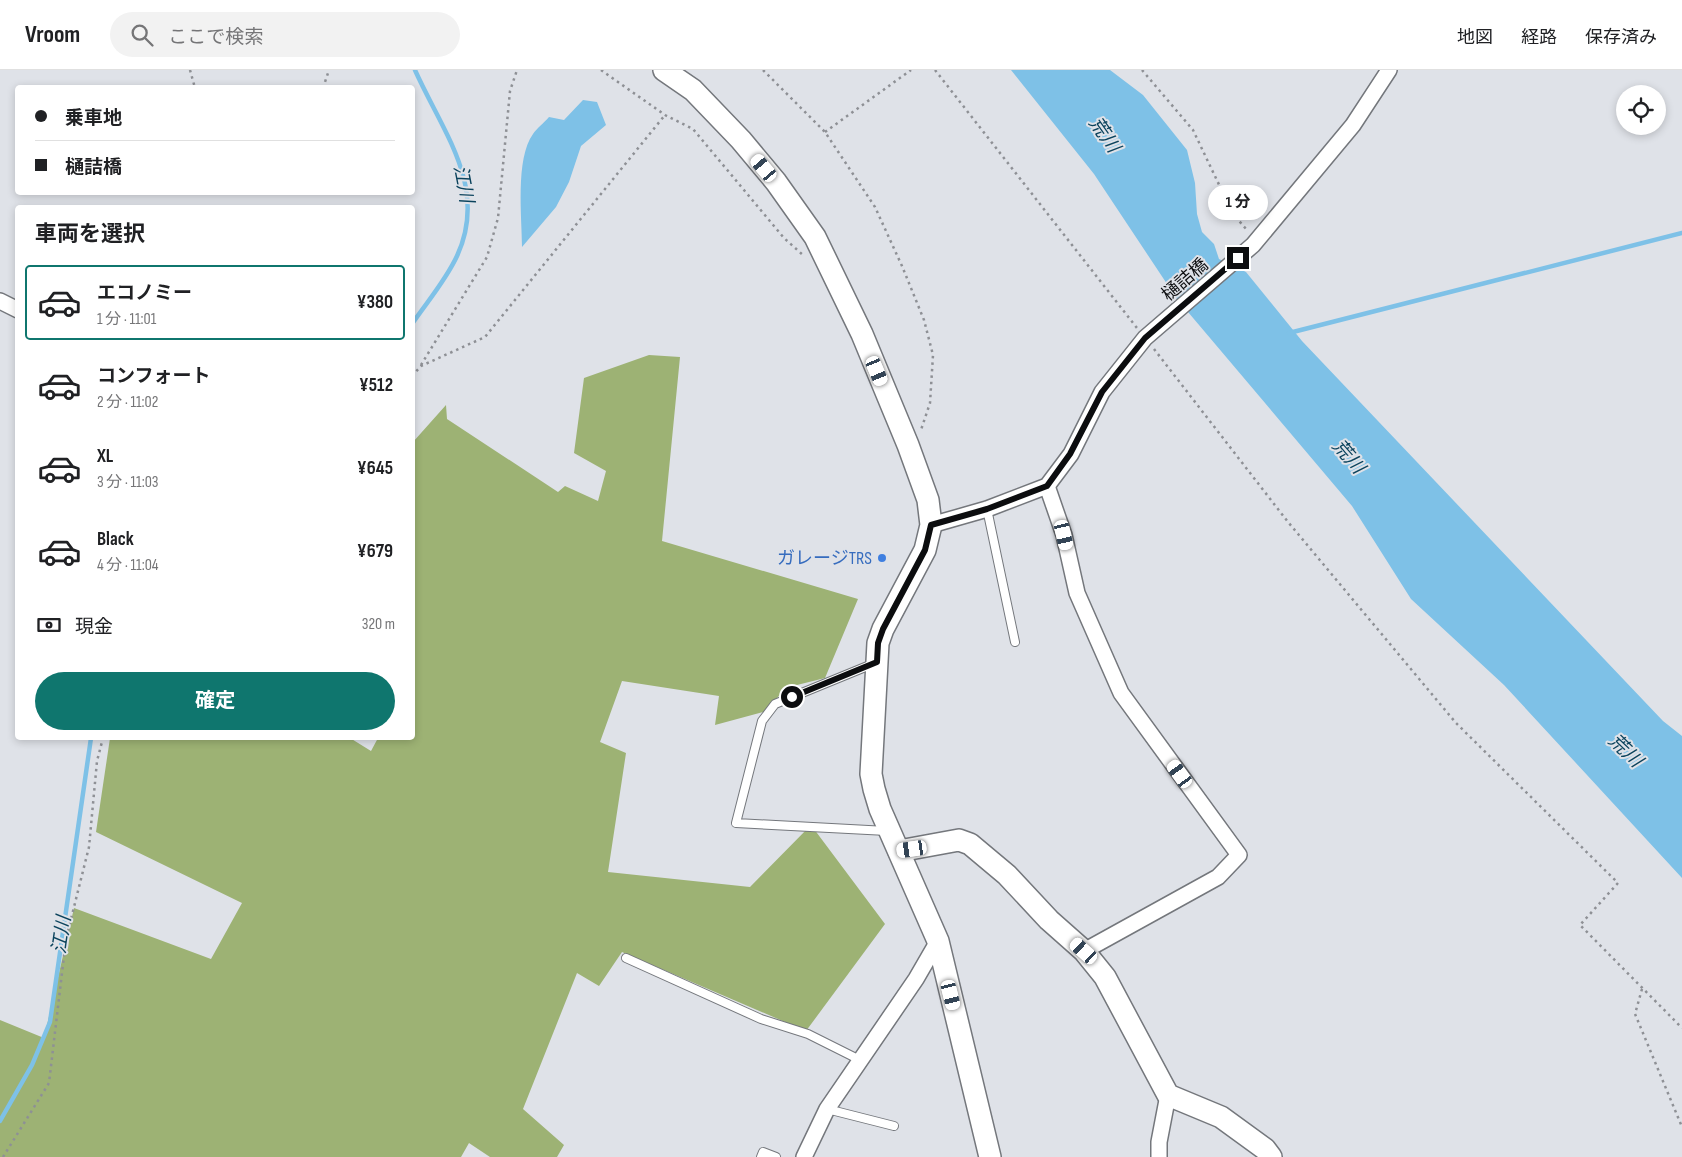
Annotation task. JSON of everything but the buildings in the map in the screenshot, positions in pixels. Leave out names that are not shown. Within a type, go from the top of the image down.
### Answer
[{"type":"street","points":[[664,70],[693,90],[740,140],[776,182],[815,237],[862,334],[908,445],[928,500],[931,525],[925,550],[883,629],[878,643],[871,774],[880,809],[938,941],[990,1157]]},
{"type":"street","name":"樋詰橋","points":[[1047,486],[1070,454],[1102,392],[1145,338],[1255,243],[1353,125],[1389,70]]},
{"type":"street","points":[[0,301],[15,308]]},
{"type":"street","points":[[931,525],[987,509],[1047,486],[1064,535],[1077,593],[1121,693],[1239,855],[1218,877],[1084,951]]},
{"type":"street","points":[[899,851],[959,840],[970,844],[1007,875],[1049,920],[1084,951],[1105,977],[1168,1095],[1159,1142],[1159,1157]]},
{"type":"street","points":[[804,1157],[827,1109],[916,979],[938,941]]},
{"type":"street","points":[[1168,1095],[1221,1117],[1265,1149],[1270,1157]]},
{"type":"lane","points":[[987,509],[1015,642]]},
{"type":"lane","points":[[877,662],[775,704],[762,720],[736,823],[890,831]]},
{"type":"lane","points":[[626,958],[761,1019],[808,1034],[860,1060]]},
{"type":"lane","points":[[827,1109],[894,1126]]},
{"type":"lane","points":[[761,1157],[764,1152],[776,1157]]},
{"type":"path","points":[[190,70],[194,85]]},
{"type":"path","points":[[324,85],[329,70]]},
{"type":"path","points":[[415,372],[487,257],[498,218],[510,91],[516,70]]},
{"type":"path","points":[[600,70],[665,115],[693,129],[784,238],[811,262]]},
{"type":"path","points":[[763,70],[825,132],[875,207],[924,320],[933,355],[930,403],[921,430],[908,445]]},
{"type":"path","points":[[825,132],[911,70]]},
{"type":"path","points":[[935,70],[1307,545],[1456,723],[1618,883],[1580,925],[1682,1028]]},
{"type":"path","points":[[1142,70],[1193,130],[1233,214],[1255,243]]},
{"type":"path","points":[[420,366],[485,337],[665,115]]},
{"type":"path","points":[[3,1157],[49,1083],[66,939],[89,846],[97,761],[102,740]]},
{"type":"path","points":[[1642,988],[1635,1014],[1682,1127]]},
{"type":"green space","points":[[649,355],[680,357],[662,541],[858,599],[825,678],[785,688],[767,711],[715,725],[719,696],[622,681],[600,742],[626,753],[608,872],[750,887],[811,825],[885,924],[806,1031],[622,952],[599,986],[577,973],[523,1109],[564,1145],[557,1157],[490,1157],[469,1143],[461,1157],[0,1157],[0,1020],[44,1038],[74,908],[211,959],[242,903],[96,832],[110,740],[353,740],[371,751],[377,740],[415,740],[415,440],[446,405],[447,419],[558,492],[565,486],[598,501],[606,471],[574,453],[584,378]]},
{"type":"water","name":"荒川","points":[[1011,70],[1110,70],[1143,95],[1187,150],[1195,183],[1197,214],[1202,232],[1214,244],[1219,259],[1246,272],[1302,341],[1663,721],[1682,736],[1682,878],[1504,685],[1411,599],[1352,506],[1177,299],[1094,174]]},
{"type":"water","points":[[583,100],[597,102],[606,125],[581,146],[569,182],[556,207],[522,247],[521,189],[527,145],[535,132],[549,117],[564,120]]},
{"type":"waterway","name":"江川","points":[[415,70],[449,137],[458,160],[465,183],[468,206],[465,231],[453,265],[415,320]]},
{"type":"waterway","points":[[1289,333],[1682,233]]},
{"type":"waterway","name":"江川","points":[[0,1121],[32,1065],[50,1022],[91,740]]},
{"type":"place","name":"ガレージTRS","points":[[882,558]]},
{"type":"route","points":[[792,697],[877,662],[878,643],[883,629],[925,550],[931,525],[987,509],[1047,486],[1070,454],[1102,392],[1145,338],[1238,258]]}]
